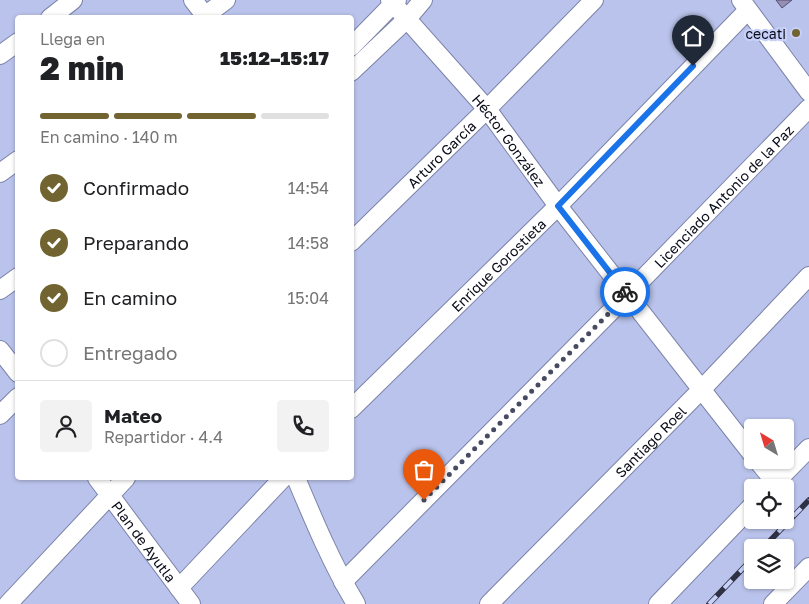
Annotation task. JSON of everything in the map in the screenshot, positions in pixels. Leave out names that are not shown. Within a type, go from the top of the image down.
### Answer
[{"type":"street","points":[[54,15],[73,0]]},
{"type":"street","points":[[193,0],[204,15]]},
{"type":"street","points":[[207,15],[226,0]]},
{"type":"street","points":[[354,69],[407,19],[422,0]]},
{"type":"street","name":"Arturo García","points":[[354,239],[488,109],[594,0]]},
{"type":"street","points":[[354,44],[393,1]]},
{"type":"street","name":"Héctor González","points":[[393,1],[488,109],[558,206],[744,444]]},
{"type":"street","points":[[744,5],[809,92]]},
{"type":"street","name":"Enrique Gorostieta","points":[[354,406],[558,206],[744,5]]},
{"type":"street","points":[[0,55],[15,44]]},
{"type":"street","name":"Licenciado Antonio de la Paz","points":[[343,582],[809,108]]},
{"type":"street","points":[[0,173],[15,162]]},
{"type":"street","name":"Santiago Roel","points":[[489,604],[702,389],[809,276]]},
{"type":"street","points":[[0,290],[15,279]]},
{"type":"street","points":[[0,350],[15,369]]},
{"type":"street","points":[[0,415],[15,400]]},
{"type":"street","points":[[779,479],[809,448]]},
{"type":"street","name":"Plan de Ayutla","points":[[99,480],[191,604]]},
{"type":"street","points":[[8,604],[124,480]]},
{"type":"street","points":[[179,588],[281,480]]},
{"type":"street","points":[[297,480],[343,582],[356,604]]},
{"type":"street","points":[[658,604],[744,514]]},
{"type":"street","points":[[773,604],[809,567]]},
{"type":"building","points":[[776,0],[792,0],[782,8]]},
{"type":"railway","points":[[772,539],[809,500]]},
{"type":"railway","points":[[709,604],[744,567]]},
{"type":"way so far","points":[[424,500],[627,295],[625,292]]},
{"type":"place","name":"cecati","points":[[796,33]]},
{"type":"route","points":[[625,292],[558,206],[693,66]]}]
